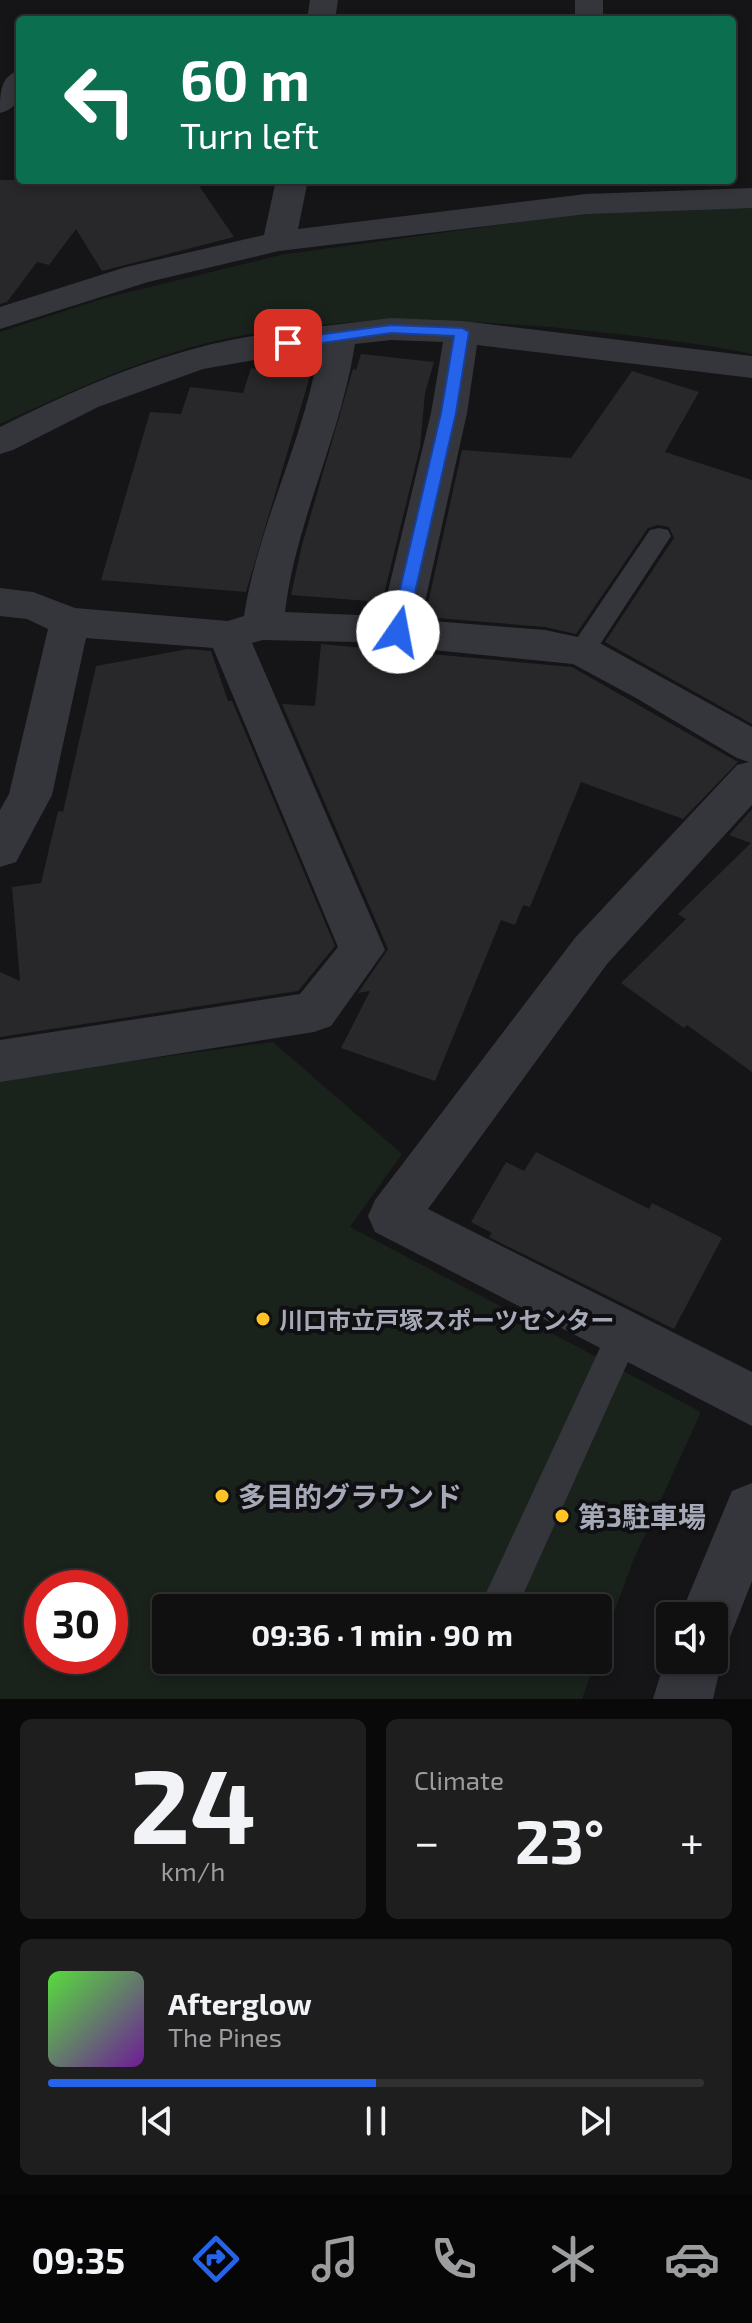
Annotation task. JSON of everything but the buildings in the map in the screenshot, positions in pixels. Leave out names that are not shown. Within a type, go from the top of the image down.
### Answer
[{"type":"street","points":[[0,104],[16,84]]},
{"type":"street","points":[[279,241],[291,184]]},
{"type":"street","points":[[0,318],[138,274],[279,241],[586,192],[752,198]]},
{"type":"street","points":[[0,442],[85,399],[196,359],[391,329],[462,332],[752,367]]},
{"type":"street","points":[[398,632],[449,413],[462,332]]},
{"type":"street","points":[[0,1061],[314,1012],[362,950],[246,631],[266,592],[292,502],[324,412],[339,335]]},
{"type":"street","points":[[0,602],[33,606],[70,622],[246,631],[398,632],[582,651],[651,687],[752,747]]},
{"type":"street","points":[[0,850],[30,795],[70,622]]},
{"type":"street","points":[[752,777],[591,951],[393,1216],[752,1400]]},
{"type":"street","points":[[715,1602],[752,1511]]},
{"type":"street","points":[[683,1699],[689,1674]]},
{"type":"lane","points":[[582,651],[659,536]]},
{"type":"lane","points":[[505,1594],[624,1333]]},
{"type":"shaded area","points":[[752,206],[752,354],[692,343],[493,323],[395,321],[299,327],[177,351],[100,380],[0,424],[0,332],[105,298],[280,255],[609,210]]},
{"type":"shaded area","name":"川口市立戸塚スポーツセンター","points":[[273,1042],[402,1154],[350,1227],[701,1412],[633,1561],[612,1617],[612,1594],[152,1594],[152,1674],[591,1674],[582,1699],[0,1699],[0,1079]]},
{"type":"place","name":"川口市立戸塚スポーツセンター","points":[[263,1319]]},
{"type":"place","name":"多目的グラウンド","points":[[222,1496]]},
{"type":"place","name":"第3駐車場","points":[[562,1516]]},
{"type":"route","points":[[288,343],[391,329],[462,332],[449,413],[398,632]]}]
